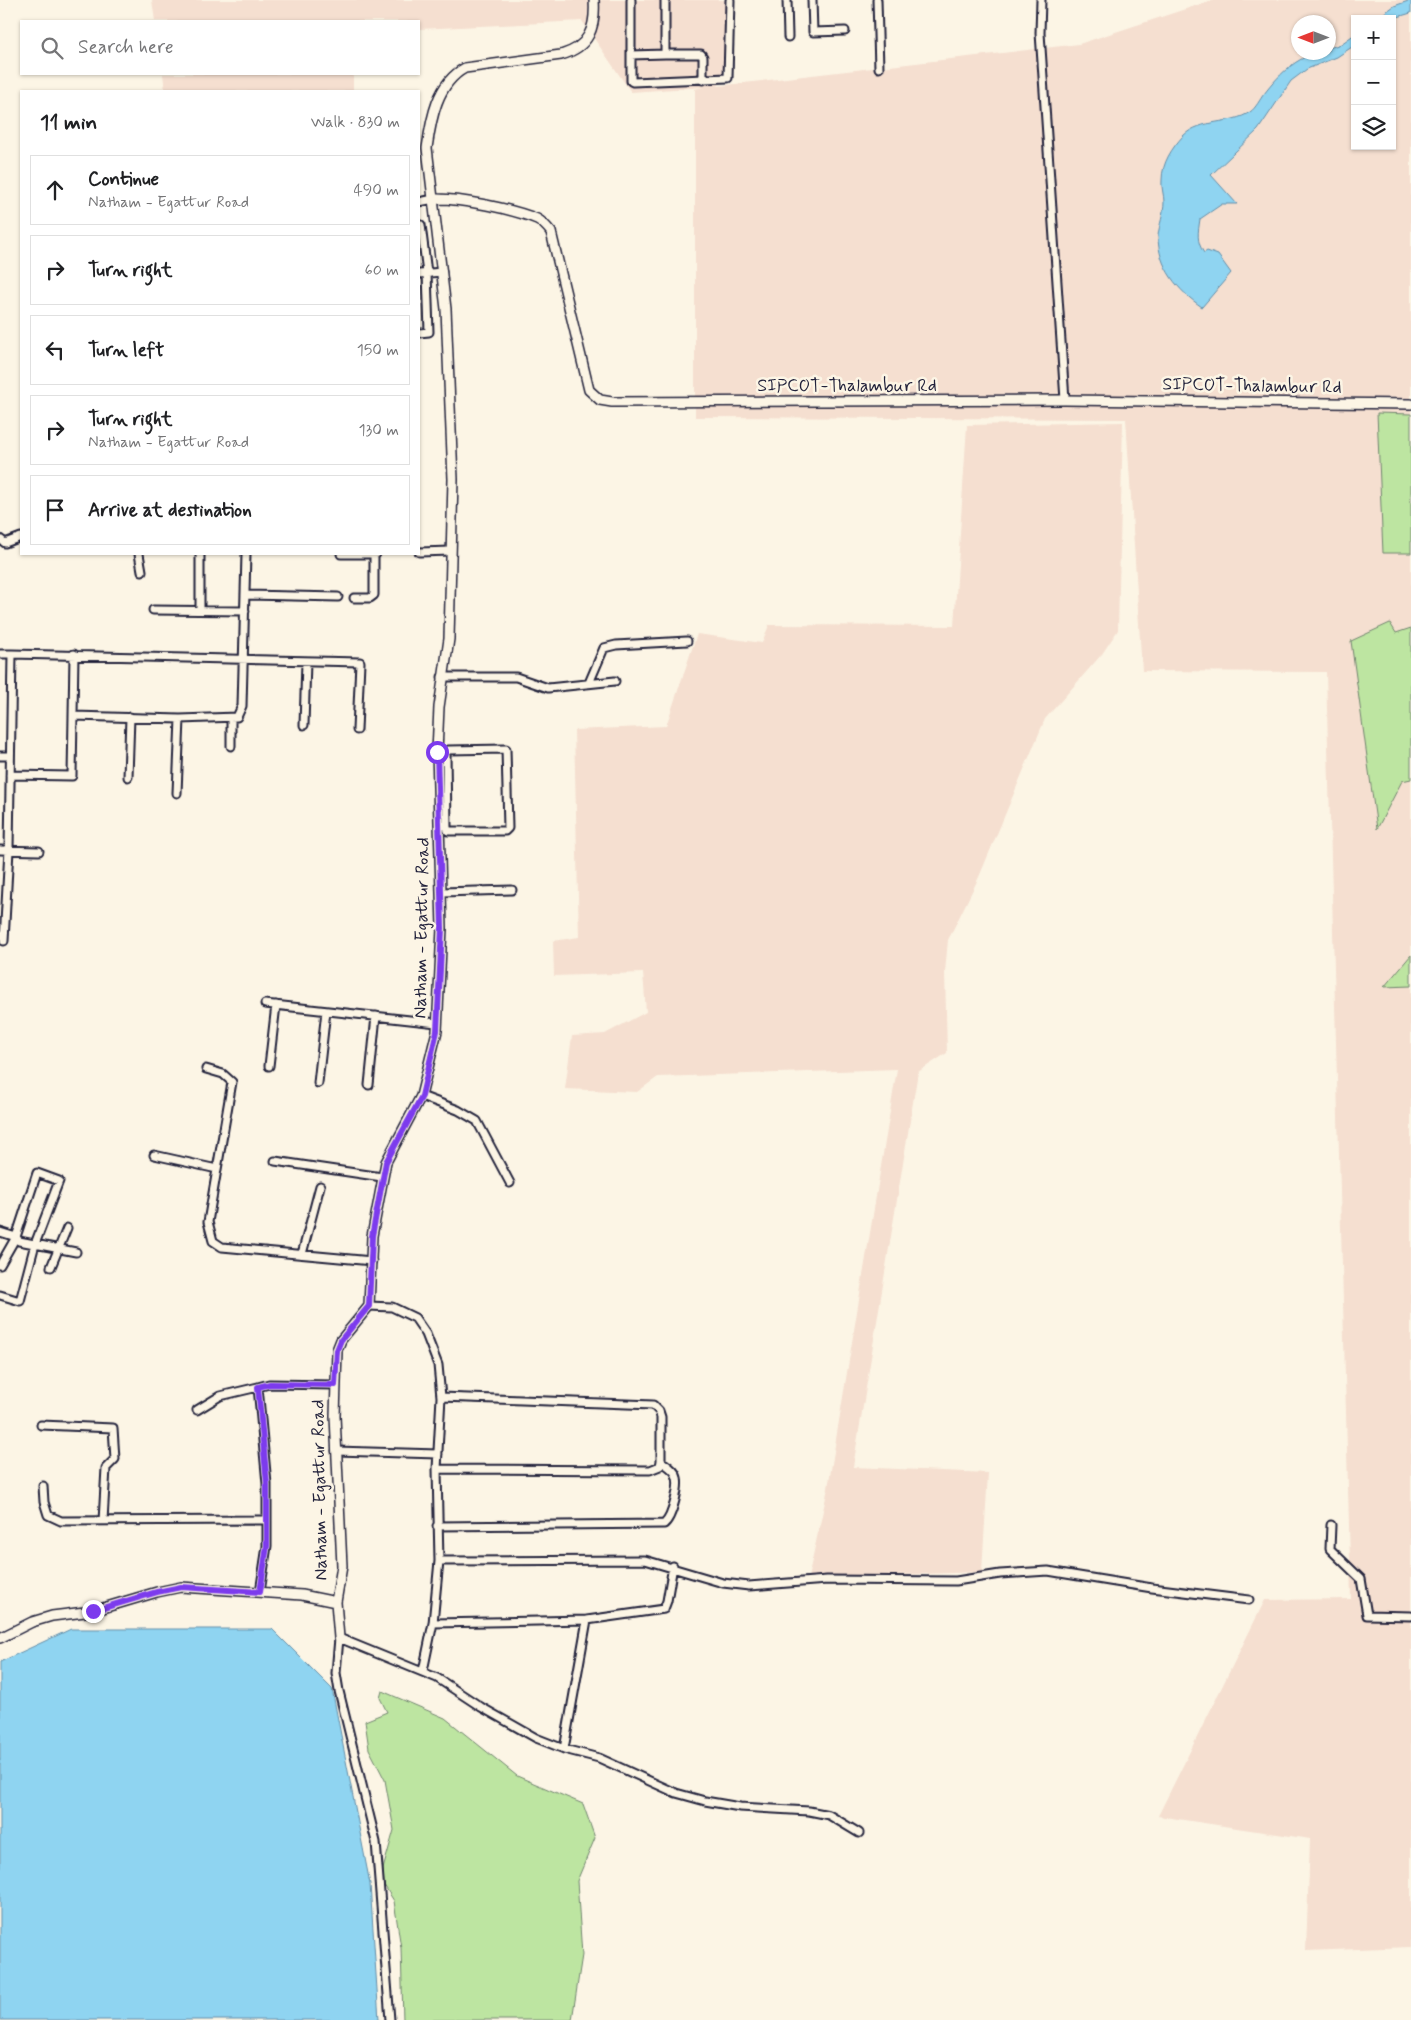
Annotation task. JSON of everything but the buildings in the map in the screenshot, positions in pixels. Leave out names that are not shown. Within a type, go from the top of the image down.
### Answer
[{"type":"street","name":"Natham - Egattur Road","points":[[0,1638],[25,1625],[52,1616],[93,1611],[181,1587],[302,1595],[336,1602],[342,1566],[336,1451],[335,1385],[337,1350],[341,1340],[369,1306],[372,1236],[382,1177],[386,1162],[422,1096],[437,1023],[442,928],[442,678],[449,639],[453,479],[446,309],[427,148],[430,127],[446,84],[454,74],[465,68],[574,51],[583,46],[589,34],[595,12],[594,0]]},
{"type":"street","points":[[631,0],[631,80],[633,82],[727,78],[729,76],[730,0]]},
{"type":"street","points":[[665,0],[665,54]]},
{"type":"street","points":[[787,0],[788,37]]},
{"type":"street","points":[[812,0],[813,32],[844,32]]},
{"type":"street","points":[[877,0],[878,68]]},
{"type":"street","points":[[1041,0],[1040,33],[1065,400]]},
{"type":"street","points":[[631,55],[701,54],[703,57],[703,80]]},
{"type":"street","name":"SIPCOT-Thalambur Rd","points":[[420,202],[453,198],[531,217],[546,225],[551,232],[586,381],[589,390],[600,400],[612,402],[1065,400],[1411,404]]},
{"type":"street","points":[[420,226],[429,332],[420,333]]},
{"type":"street","points":[[423,274],[442,272]]},
{"type":"street","points":[[0,540],[5,543],[20,537]]},
{"type":"street","points":[[420,552],[451,551]]},
{"type":"street","points":[[139,555],[142,572]]},
{"type":"street","points":[[200,555],[200,610]]},
{"type":"street","points":[[74,716],[180,719],[237,717],[242,706],[246,555]]},
{"type":"street","points":[[354,598],[370,598],[374,595],[374,555]]},
{"type":"street","points":[[245,595],[338,598]]},
{"type":"street","points":[[153,610],[245,611]]},
{"type":"street","points":[[589,683],[604,648],[616,645],[687,641]]},
{"type":"street","points":[[0,654],[74,654],[306,662],[360,662],[357,730]]},
{"type":"street","points":[[4,941],[9,850],[12,654]]},
{"type":"street","points":[[10,775],[72,776],[74,654]]},
{"type":"street","points":[[304,725],[306,662]]},
{"type":"street","points":[[442,678],[516,677],[548,688],[615,681]]},
{"type":"street","points":[[128,777],[130,718]]},
{"type":"street","points":[[231,718],[231,746]]},
{"type":"street","points":[[177,793],[180,719]]},
{"type":"street","points":[[441,752],[448,750],[506,749],[508,828],[505,831],[448,831],[443,826]]},
{"type":"street","points":[[0,756],[10,756]]},
{"type":"street","points":[[0,850],[39,851]]},
{"type":"street","points":[[441,892],[512,890]]},
{"type":"street","points":[[265,1004],[437,1023]]},
{"type":"street","points":[[269,1066],[276,1006]]},
{"type":"street","points":[[318,1083],[326,1011]]},
{"type":"street","points":[[369,1085],[376,1016]]},
{"type":"street","points":[[206,1070],[224,1074],[232,1082],[208,1222],[213,1241],[222,1248],[372,1261]]},
{"type":"street","points":[[422,1096],[458,1110],[477,1121],[510,1183]]},
{"type":"street","points":[[154,1155],[217,1169]]},
{"type":"street","points":[[275,1161],[382,1177]]},
{"type":"street","points":[[0,1265],[16,1237],[37,1173],[59,1181],[35,1244],[20,1301],[0,1294]]},
{"type":"street","points":[[302,1254],[320,1186]]},
{"type":"street","points":[[51,1267],[67,1228]]},
{"type":"street","points":[[0,1232],[16,1237],[20,1241],[76,1252]]},
{"type":"street","points":[[369,1306],[392,1306],[415,1318],[426,1334],[436,1359],[441,1398],[437,1469],[439,1561],[433,1623],[423,1671]]},
{"type":"street","points":[[197,1410],[220,1396],[270,1384],[335,1385]]},
{"type":"street","points":[[258,1387],[267,1484],[267,1546],[260,1592]]},
{"type":"street","points":[[437,1469],[650,1470],[660,1466],[661,1461],[661,1417],[659,1411],[653,1405],[441,1398]]},
{"type":"street","points":[[40,1425],[113,1428],[115,1459],[106,1468],[103,1521]]},
{"type":"street","points":[[336,1451],[438,1454]]},
{"type":"street","points":[[437,1526],[664,1524],[668,1521],[671,1513],[678,1481],[675,1472],[661,1461]]},
{"type":"street","points":[[43,1486],[44,1502],[48,1515],[61,1521],[267,1520]]},
{"type":"street","points":[[1331,1525],[1330,1549],[1361,1579],[1367,1615],[1411,1616]]},
{"type":"street","points":[[439,1561],[645,1560],[672,1566],[723,1583],[749,1586],[827,1580],[956,1581],[1000,1574],[1048,1572],[1249,1600]]},
{"type":"street","points":[[433,1623],[587,1620],[664,1609],[672,1566]]},
{"type":"street","points":[[336,1602],[339,1638],[336,1673],[376,1842],[390,2020]]},
{"type":"street","points":[[564,1749],[587,1620]]},
{"type":"street","points":[[339,1638],[423,1671],[520,1730],[564,1749],[599,1758],[676,1793],[706,1802],[829,1815],[859,1833]]},
{"type":"shaded area","points":[[152,0],[730,0],[733,69],[718,86],[1079,44],[1213,0],[1411,0],[1411,1947],[1306,1951],[1310,1839],[1158,1816],[1265,1600],[1351,1599],[1326,672],[1142,671],[1126,419],[695,417],[695,89],[703,87],[631,92],[582,21],[420,29],[420,20],[155,20]]},
{"type":"shaded area","points":[[163,75],[353,75],[353,90],[165,90]]},
{"type":"shaded area","points":[[1123,422],[1118,630],[1102,654],[1045,719],[979,877],[948,940],[945,972],[947,1053],[918,1072],[853,1467],[988,1473],[982,1572],[808,1578],[828,1488],[897,1069],[658,1077],[637,1092],[565,1089],[572,1036],[605,1034],[646,1012],[643,973],[554,976],[553,941],[579,937],[574,730],[666,726],[697,634],[762,643],[769,625],[954,626],[967,425]]},
{"type":"green space","points":[[1377,413],[1411,414],[1411,553],[1383,553]]},
{"type":"green space","points":[[1390,623],[1396,633],[1411,628],[1411,779],[1402,781],[1377,829],[1351,641]]},
{"type":"green space","points":[[1411,955],[1411,986],[1384,987]]},
{"type":"green space","points":[[382,1691],[445,1718],[517,1776],[583,1804],[595,1838],[577,1881],[582,1955],[572,2020],[403,2020],[401,1948],[394,1901],[384,1885],[383,1869],[394,1830],[385,1780],[369,1749],[365,1721],[387,1712],[380,1698]]},
{"type":"water","points":[[1411,0],[1411,13],[1396,18],[1396,15],[1382,15],[1394,6]]},
{"type":"water","points":[[1351,37],[1351,48],[1336,57],[1336,46]]},
{"type":"water","points":[[1300,60],[1330,60],[1307,69],[1291,81],[1258,130],[1211,175],[1237,204],[1222,204],[1200,219],[1198,237],[1201,249],[1204,253],[1207,251],[1218,255],[1231,273],[1202,307],[1185,294],[1171,277],[1159,247],[1158,236],[1164,202],[1162,174],[1168,156],[1190,130],[1198,126],[1234,119],[1250,112],[1284,71]]},
{"type":"water","points":[[71,1629],[272,1629],[332,1689],[370,1884],[379,2020],[0,2020],[0,1662]]},
{"type":"route","points":[[93,1611],[181,1587],[260,1592],[264,1577],[267,1546],[267,1484],[264,1435],[258,1387],[270,1384],[335,1385],[337,1350],[341,1340],[369,1306],[372,1236],[377,1200],[386,1162],[422,1096],[437,1031],[442,928],[437,752]]}]
